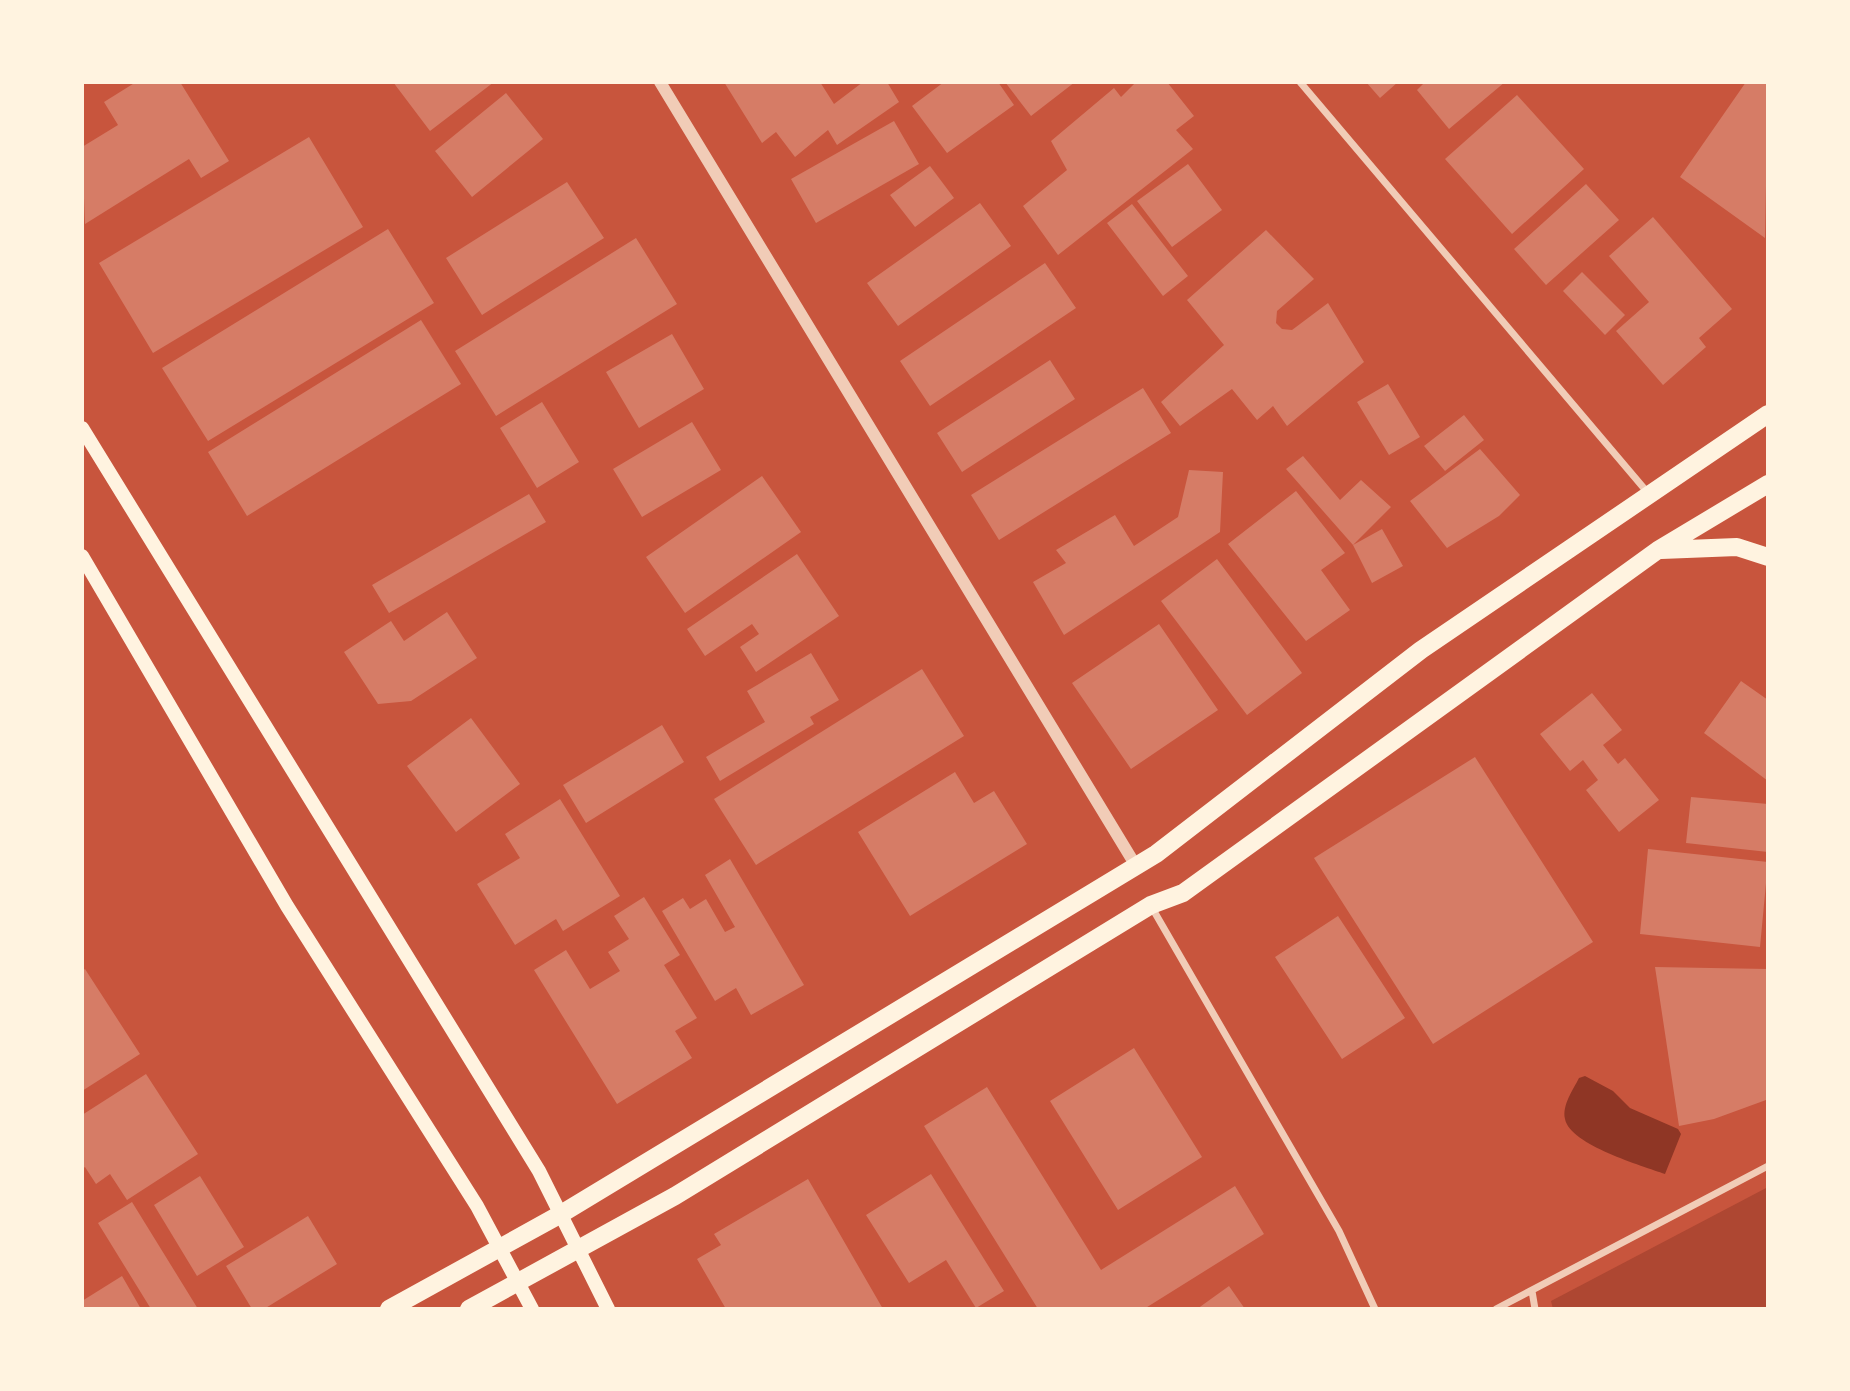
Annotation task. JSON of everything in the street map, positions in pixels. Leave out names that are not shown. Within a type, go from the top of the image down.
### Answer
[{"type":"main road","points":[[389,1309],[561,1214],[1136,866],[1421,650],[1768,414]]},
{"type":"main road","points":[[82,428],[539,1171],[581,1249],[608,1309]]},
{"type":"main road","points":[[469,1309],[675,1196],[1151,905],[1183,893],[1658,550],[1768,484]]},
{"type":"main road","points":[[1658,550],[1737,547],[1768,557]]},
{"type":"main road","points":[[82,556],[287,906],[477,1206],[532,1309]]},
{"type":"street","points":[[660,82],[1136,866]]},
{"type":"street","points":[[1300,82],[1649,493]]},
{"type":"street","points":[[1151,905],[1339,1231],[1375,1309]]},
{"type":"street","points":[[1496,1309],[1768,1166]]},
{"type":"street","points":[[1532,1291],[1535,1309]]},
{"type":"shaded area","points":[[1585,1076],[1613,1091],[1630,1108],[1678,1129],[1681,1134],[1665,1174],[1593,1146],[1570,1128],[1564,1114],[1567,1103],[1579,1078]]},
{"type":"shaded area","points":[[1768,1187],[1768,1309],[1553,1309],[1551,1301]]},
{"type":"building","points":[[136,82],[180,82],[229,161],[201,178],[189,159],[85,224],[82,147],[118,125],[104,102]]},
{"type":"building","points":[[393,82],[494,82],[430,131]]},
{"type":"building","points":[[724,82],[820,82],[834,104],[863,82],[887,82],[899,102],[837,145],[828,130],[795,157],[776,132],[762,143]]},
{"type":"building","points":[[944,82],[998,82],[1014,105],[947,153],[912,106]]},
{"type":"building","points":[[1005,82],[1075,82],[1031,116]]},
{"type":"building","points":[[1136,82],[1167,82],[1194,116],[1176,130],[1193,149],[1058,255],[1023,206],[1067,170],[1051,141],[1114,88],[1121,97]]},
{"type":"building","points":[[1366,82],[1398,82],[1380,98]]},
{"type":"building","points":[[1425,82],[1505,82],[1449,129],[1417,90]]},
{"type":"building","points":[[1746,82],[1768,82],[1765,238],[1680,177]]},
{"type":"building","points":[[506,93],[543,139],[472,197],[435,151]]},
{"type":"building","points":[[1517,95],[1584,169],[1512,234],[1445,159]]},
{"type":"building","points":[[894,121],[919,164],[816,223],[791,179]]},
{"type":"building","points":[[309,137],[363,227],[153,353],[99,263]]},
{"type":"building","points":[[1188,164],[1222,210],[1172,247],[1137,201]]},
{"type":"building","points":[[930,166],[954,198],[915,227],[890,195]]},
{"type":"building","points":[[567,182],[604,238],[482,315],[446,258]]},
{"type":"building","points":[[1586,184],[1619,220],[1546,285],[1514,249]]},
{"type":"building","points":[[980,203],[1011,246],[898,326],[867,283]]},
{"type":"building","points":[[1132,204],[1188,276],[1163,296],[1107,223]]},
{"type":"building","points":[[1653,217],[1732,309],[1699,338],[1706,347],[1663,385],[1616,331],[1649,302],[1609,256]]},
{"type":"building","points":[[388,229],[434,303],[208,441],[162,368]]},
{"type":"building","points":[[1266,230],[1314,279],[1277,311],[1276,323],[1282,329],[1292,330],[1328,303],[1364,362],[1287,426],[1273,406],[1257,420],[1232,389],[1180,426],[1161,402],[1224,345],[1187,300]]},
{"type":"building","points":[[636,238],[677,304],[496,416],[455,351]]},
{"type":"building","points":[[1045,263],[1076,308],[930,406],[900,361]]},
{"type":"building","points":[[1582,272],[1625,315],[1605,335],[1563,291]]},
{"type":"building","points":[[421,320],[461,384],[247,516],[208,452]]},
{"type":"building","points":[[672,334],[704,389],[639,428],[606,372]]},
{"type":"building","points":[[1050,360],[1075,399],[962,472],[937,433]]},
{"type":"building","points":[[1388,384],[1420,437],[1389,455],[1357,402]]},
{"type":"building","points":[[1143,388],[1171,433],[999,540],[971,495]]},
{"type":"building","points":[[542,402],[579,462],[537,488],[500,428]]},
{"type":"building","points":[[1464,415],[1484,440],[1445,471],[1424,446]]},
{"type":"building","points":[[692,422],[721,470],[642,517],[613,469]]},
{"type":"building","points":[[1480,449],[1520,495],[1499,516],[1447,548],[1410,501]]},
{"type":"building","points":[[1303,456],[1340,500],[1361,480],[1391,507],[1353,545],[1286,469]]},
{"type":"building","points":[[1189,470],[1223,472],[1220,532],[1064,635],[1033,582],[1066,563],[1056,550],[1115,515],[1134,546],[1178,517]]},
{"type":"building","points":[[762,476],[801,532],[685,613],[646,557]]},
{"type":"building","points":[[1296,491],[1345,553],[1321,570],[1350,610],[1306,641],[1228,544]]},
{"type":"building","points":[[529,494],[546,522],[389,613],[372,585]]},
{"type":"building","points":[[1382,529],[1403,566],[1372,583],[1353,545]]},
{"type":"building","points":[[797,554],[839,616],[756,672],[740,647],[759,634],[752,624],[705,656],[687,629]]},
{"type":"building","points":[[1217,559],[1302,673],[1247,715],[1161,601]]},
{"type":"building","points":[[447,612],[477,658],[411,701],[378,704],[344,652],[391,621],[404,641]]},
{"type":"building","points":[[1159,624],[1218,710],[1131,769],[1072,683]]},
{"type":"building","points":[[811,653],[839,700],[810,717],[814,724],[720,781],[706,757],[765,722],[747,691]]},
{"type":"building","points":[[922,669],[964,736],[756,865],[714,799]]},
{"type":"building","points":[[1741,681],[1768,700],[1768,781],[1704,733]]},
{"type":"building","points":[[1592,693],[1622,730],[1603,745],[1618,764],[1625,758],[1659,800],[1619,832],[1586,790],[1598,780],[1583,760],[1570,771],[1540,734]]},
{"type":"building","points":[[471,718],[520,784],[456,832],[407,766]]},
{"type":"building","points":[[662,725],[684,762],[586,823],[563,785]]},
{"type":"building","points":[[1475,757],[1593,942],[1433,1044],[1314,858]]},
{"type":"building","points":[[955,772],[974,803],[994,791],[1027,844],[910,916],[858,832]]},
{"type":"building","points":[[1691,797],[1768,804],[1768,852],[1686,843]]},
{"type":"building","points":[[560,799],[620,896],[563,931],[556,919],[515,945],[477,884],[520,858],[505,834]]},
{"type":"building","points":[[1648,849],[1768,862],[1760,947],[1640,934]]},
{"type":"building","points":[[730,859],[804,985],[751,1015],[736,988],[715,1001],[662,911],[683,898],[690,909],[706,899],[725,932],[735,927],[705,875]]},
{"type":"building","points":[[644,897],[680,955],[664,965],[697,1018],[675,1031],[692,1058],[617,1104],[534,970],[566,950],[590,989],[620,971],[608,952],[629,939],[614,916]]},
{"type":"building","points":[[1338,916],[1405,1018],[1342,1059],[1275,957]]},
{"type":"building","points":[[1655,967],[1768,969],[1766,1100],[1714,1119],[1679,1126]]},
{"type":"building","points":[[85,969],[140,1054],[82,1091],[82,971]]},
{"type":"building","points":[[1134,1048],[1202,1157],[1118,1210],[1050,1101]]},
{"type":"building","points":[[146,1074],[198,1154],[127,1200],[110,1174],[96,1184],[85,1167],[82,1169],[82,1115]]},
{"type":"building","points":[[987,1087],[1101,1270],[1235,1186],[1264,1234],[1144,1309],[1038,1309],[924,1126]]},
{"type":"building","points":[[931,1174],[1004,1291],[976,1308],[946,1260],[909,1283],[866,1215]]},
{"type":"building","points":[[200,1176],[244,1247],[197,1276],[154,1205]]},
{"type":"building","points":[[808,1179],[883,1309],[726,1309],[697,1259],[721,1245],[714,1234]]},
{"type":"building","points":[[132,1202],[198,1309],[151,1309],[98,1223]]},
{"type":"building","points":[[308,1216],[337,1264],[264,1309],[252,1309],[226,1266]]},
{"type":"building","points":[[122,1276],[141,1309],[82,1309],[82,1301]]},
{"type":"building","points":[[1229,1286],[1245,1309],[1197,1309]]}]
